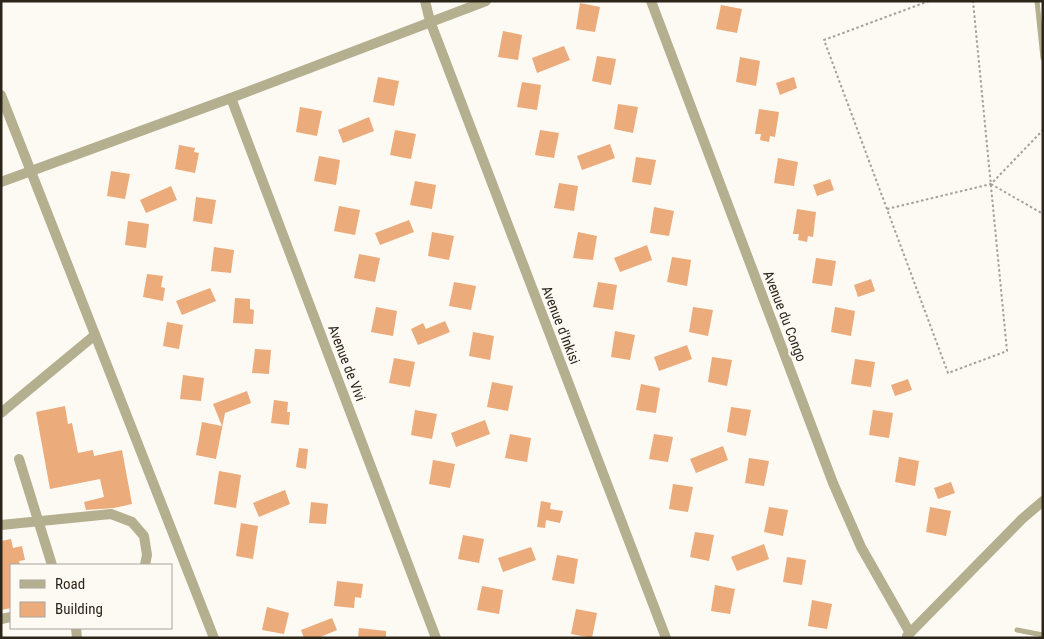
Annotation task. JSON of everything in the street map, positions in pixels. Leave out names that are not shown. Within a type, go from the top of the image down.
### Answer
[{"type":"street","name":"Avenue d'Inkisi","points":[[425,1],[430,21],[666,638]]},
{"type":"street","points":[[1,182],[232,98],[486,1]]},
{"type":"street","name":"Avenue du Congo","points":[[651,1],[833,483],[861,547],[908,635]]},
{"type":"street","points":[[1,96],[214,638]]},
{"type":"street","name":"Avenue de Vivi","points":[[232,98],[436,638]]},
{"type":"street","points":[[1,413],[95,335]]},
{"type":"street","points":[[19,459],[40,521],[52,564]]},
{"type":"street","points":[[908,635],[1022,519],[1043,501]]},
{"type":"street","points":[[1,525],[111,514],[132,522],[144,536],[147,555],[145,564]]},
{"type":"lane","points":[[1037,1],[1043,58]]},
{"type":"lane","points":[[1017,630],[1043,635]]},
{"type":"path","points":[[929,1],[824,40],[948,373],[1007,351],[972,1]]},
{"type":"path","points":[[887,209],[991,184],[1043,130]]},
{"type":"path","points":[[991,184],[1043,214]]},
{"type":"building","points":[[580,3],[600,7],[595,32],[576,29]]},
{"type":"building","points":[[721,5],[742,9],[737,33],[716,29]]},
{"type":"building","points":[[503,31],[522,35],[518,60],[498,57]]},
{"type":"building","points":[[564,46],[570,60],[537,73],[532,58]]},
{"type":"building","points":[[597,56],[616,59],[611,85],[592,81]]},
{"type":"building","points":[[740,57],[760,61],[756,86],[736,82]]},
{"type":"building","points":[[378,77],[399,81],[394,106],[373,102]]},
{"type":"building","points":[[794,77],[797,88],[780,95],[776,83]]},
{"type":"building","points":[[522,82],[541,85],[537,110],[517,107]]},
{"type":"building","points":[[618,104],[638,107],[633,133],[614,129]]},
{"type":"building","points":[[300,107],[322,111],[317,136],[296,132]]},
{"type":"building","points":[[759,109],[779,112],[775,137],[770,136],[769,142],[760,140],[761,134],[755,134]]},
{"type":"building","points":[[369,117],[374,131],[343,143],[338,130]]},
{"type":"building","points":[[395,130],[416,134],[411,159],[390,155]]},
{"type":"building","points":[[540,130],[559,133],[554,158],[535,155]]},
{"type":"building","points":[[610,144],[615,158],[582,170],[577,156]]},
{"type":"building","points":[[179,145],[195,148],[194,152],[199,153],[195,173],[175,169]]},
{"type":"building","points":[[319,156],[340,160],[336,185],[314,181]]},
{"type":"building","points":[[636,157],[656,160],[651,185],[632,182]]},
{"type":"building","points":[[778,158],[798,162],[794,186],[774,183]]},
{"type":"building","points":[[111,171],[130,174],[125,199],[107,196]]},
{"type":"building","points":[[830,179],[834,190],[817,196],[813,185]]},
{"type":"building","points":[[415,181],[436,185],[432,209],[410,205]]},
{"type":"building","points":[[559,183],[578,186],[574,211],[554,208]]},
{"type":"building","points":[[171,186],[177,200],[146,213],[140,200]]},
{"type":"building","points":[[196,197],[216,200],[212,224],[193,221]]},
{"type":"building","points":[[339,206],[360,210],[355,235],[334,231]]},
{"type":"building","points":[[654,207],[674,211],[669,236],[650,233]]},
{"type":"building","points":[[797,209],[816,212],[813,237],[808,236],[807,242],[798,240],[799,234],[793,234]]},
{"type":"building","points":[[409,220],[414,232],[380,245],[375,233]]},
{"type":"building","points":[[128,221],[149,224],[146,248],[125,245]]},
{"type":"building","points":[[432,232],[454,236],[449,260],[428,256]]},
{"type":"building","points":[[578,232],[597,236],[593,260],[573,258]]},
{"type":"building","points":[[647,245],[652,260],[620,272],[614,258]]},
{"type":"building","points":[[214,247],[234,250],[231,273],[211,271]]},
{"type":"building","points":[[359,254],[380,258],[375,282],[354,278]]},
{"type":"building","points":[[672,257],[691,260],[687,286],[667,282]]},
{"type":"building","points":[[816,258],[836,261],[832,286],[812,283]]},
{"type":"building","points":[[147,274],[163,276],[161,287],[165,288],[163,301],[143,297]]},
{"type":"building","points":[[871,279],[875,291],[858,297],[854,285]]},
{"type":"building","points":[[454,282],[476,286],[471,310],[449,306]]},
{"type":"building","points":[[598,282],[617,285],[613,310],[593,307]]},
{"type":"building","points":[[210,288],[216,301],[182,315],[176,301]]},
{"type":"building","points":[[235,298],[250,299],[250,309],[254,310],[253,324],[233,323]]},
{"type":"building","points":[[376,307],[397,311],[393,336],[371,332]]},
{"type":"building","points":[[693,307],[713,310],[708,336],[689,332]]},
{"type":"building","points":[[835,307],[855,311],[851,336],[831,332]]},
{"type":"building","points":[[445,321],[450,332],[418,345],[411,329],[423,323],[426,329]]},
{"type":"building","points":[[167,322],[183,325],[179,349],[163,346]]},
{"type":"building","points":[[615,331],[635,335],[630,360],[611,357]]},
{"type":"building","points":[[473,332],[494,336],[490,360],[469,356]]},
{"type":"building","points":[[687,345],[692,359],[659,371],[654,357]]},
{"type":"building","points":[[255,349],[271,350],[269,374],[252,373]]},
{"type":"building","points":[[712,357],[732,360],[727,386],[708,382]]},
{"type":"building","points":[[394,358],[415,362],[410,387],[389,383]]},
{"type":"building","points":[[855,359],[875,362],[871,387],[851,384]]},
{"type":"building","points":[[183,375],[204,378],[201,401],[180,399]]},
{"type":"building","points":[[908,379],[912,390],[895,396],[891,385]]},
{"type":"building","points":[[492,382],[513,386],[508,411],[487,407]]},
{"type":"building","points":[[641,384],[660,388],[656,413],[636,410]]},
{"type":"building","points":[[247,391],[251,403],[225,413],[216,459],[196,455],[202,422],[222,426],[213,404]]},
{"type":"building","points":[[274,400],[288,402],[287,412],[290,412],[289,425],[271,423]]},
{"type":"building","points":[[65,406],[68,424],[72,423],[78,453],[93,450],[94,456],[122,450],[132,504],[114,508],[86,510],[84,502],[104,497],[100,479],[50,489],[36,412]]},
{"type":"building","points":[[731,407],[751,410],[746,436],[727,432]]},
{"type":"building","points":[[415,410],[437,414],[432,439],[411,435]]},
{"type":"building","points":[[873,410],[893,413],[889,438],[869,435]]},
{"type":"building","points":[[485,420],[490,434],[456,447],[451,433]]},
{"type":"building","points":[[510,434],[531,438],[527,462],[505,458]]},
{"type":"building","points":[[654,434],[673,437],[668,462],[649,459]]},
{"type":"building","points":[[723,446],[728,460],[696,473],[690,459]]},
{"type":"building","points":[[299,448],[308,449],[306,469],[296,467]]},
{"type":"building","points":[[899,457],[919,461],[915,486],[895,482]]},
{"type":"building","points":[[749,458],[769,461],[764,486],[745,483]]},
{"type":"building","points":[[433,460],[455,464],[450,488],[429,484]]},
{"type":"building","points":[[219,471],[241,475],[236,508],[214,504]]},
{"type":"building","points":[[951,482],[955,493],[938,499],[934,488]]},
{"type":"building","points":[[673,484],[693,487],[688,512],[669,509]]},
{"type":"building","points":[[285,490],[290,504],[259,517],[253,503]]},
{"type":"building","points":[[541,501],[551,503],[550,509],[563,511],[560,523],[546,520],[545,528],[537,527]]},
{"type":"building","points":[[311,502],[328,504],[326,524],[309,523]]},
{"type":"building","points":[[769,507],[788,510],[783,536],[764,532]]},
{"type":"building","points":[[930,507],[951,511],[946,536],[926,532]]},
{"type":"building","points":[[241,523],[258,526],[253,559],[236,556]]},
{"type":"building","points":[[695,532],[714,535],[709,561],[690,557]]},
{"type":"building","points":[[463,535],[484,539],[479,563],[458,559]]},
{"type":"building","points":[[11,539],[13,548],[22,546],[25,560],[19,561],[20,564],[10,564],[10,608],[1,610],[1,541]]},
{"type":"building","points":[[764,544],[769,559],[737,571],[731,557]]},
{"type":"building","points":[[531,547],[536,560],[503,572],[498,558]]},
{"type":"building","points":[[557,555],[578,559],[574,584],[552,580]]},
{"type":"building","points":[[787,557],[806,560],[802,585],[783,582]]},
{"type":"building","points":[[337,581],[363,584],[361,598],[355,597],[354,608],[334,606]]},
{"type":"building","points":[[715,585],[735,589],[730,614],[711,611]]},
{"type":"building","points":[[482,586],[503,590],[499,614],[477,610]]},
{"type":"building","points":[[812,600],[832,604],[827,629],[808,626]]},
{"type":"building","points":[[267,607],[289,613],[284,634],[262,630]]},
{"type":"building","points":[[576,609],[597,613],[592,638],[571,634]]},
{"type":"building","points":[[332,618],[337,630],[318,638],[304,638],[301,630]]},
{"type":"building","points":[[359,628],[386,631],[386,638],[358,638]]}]
